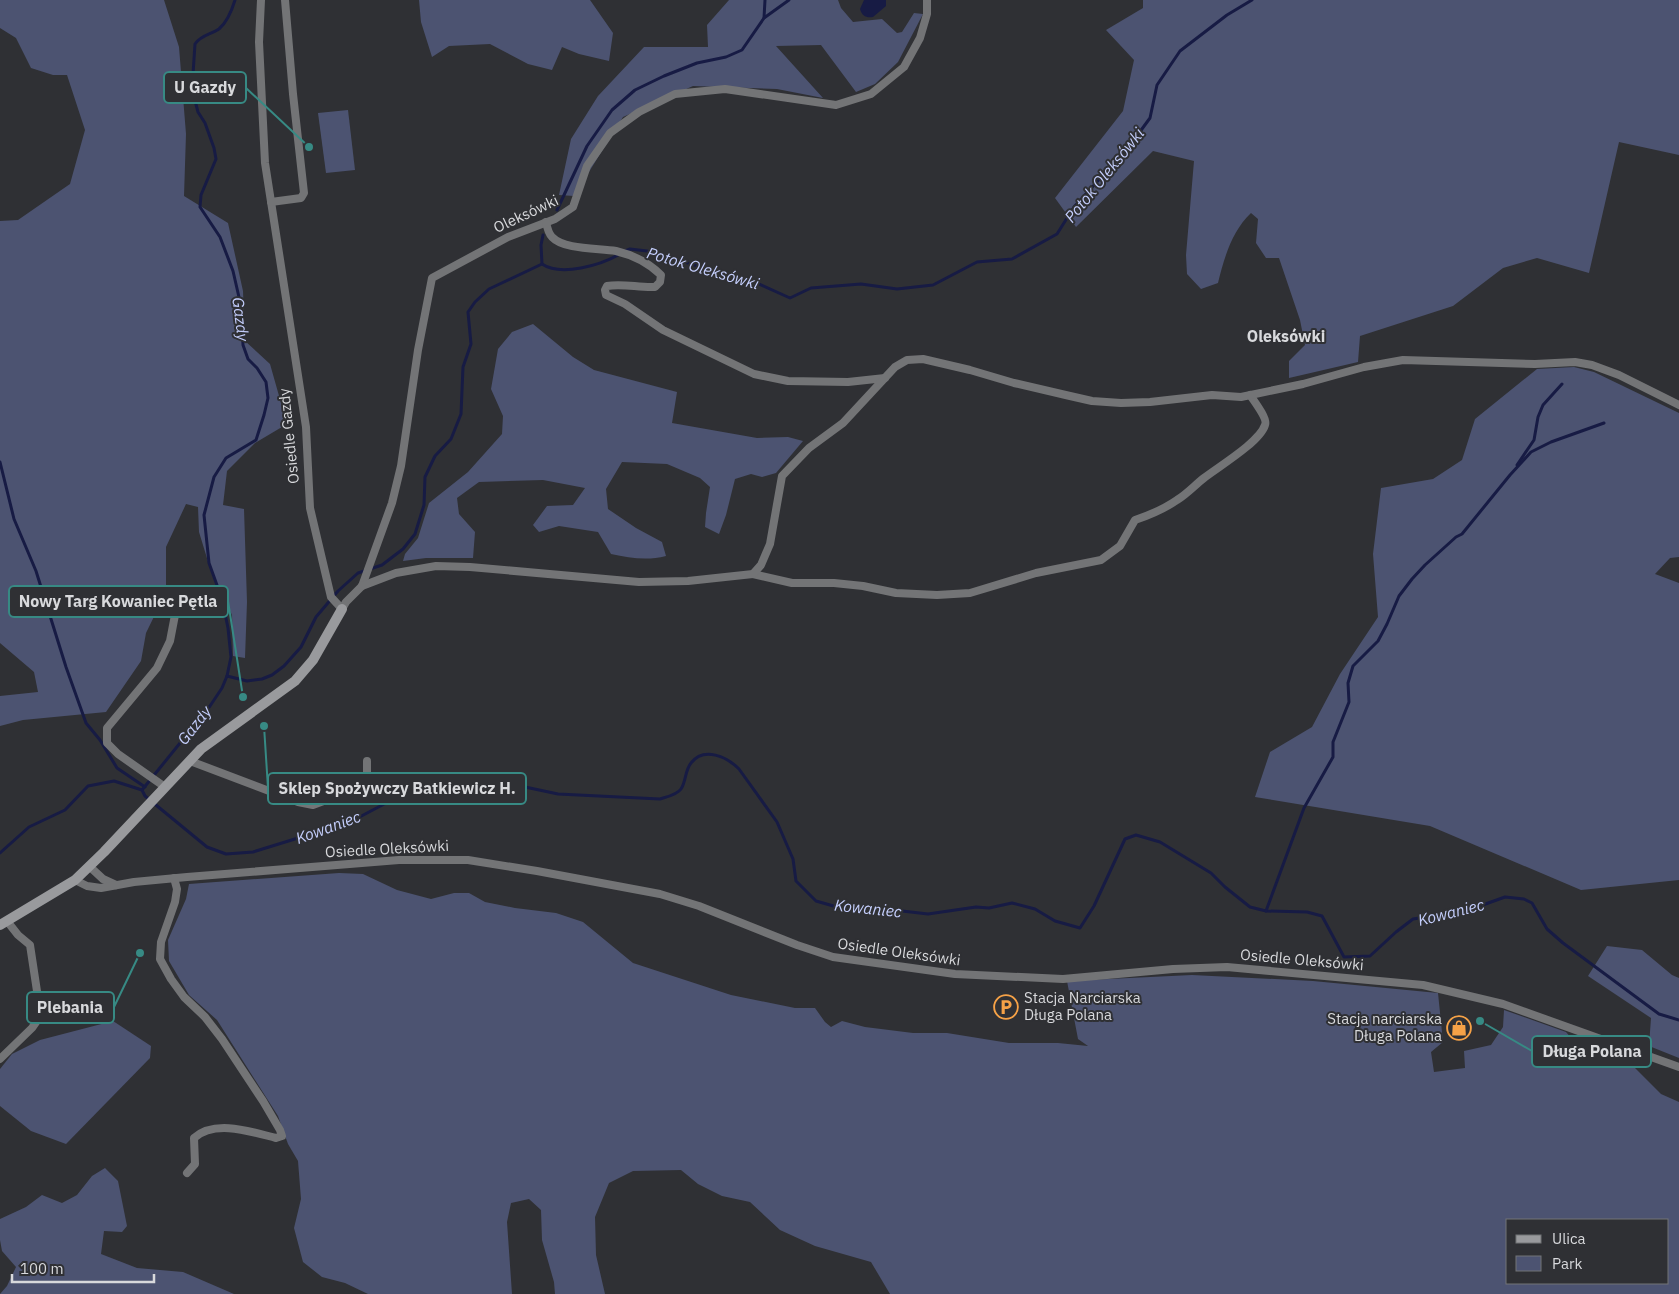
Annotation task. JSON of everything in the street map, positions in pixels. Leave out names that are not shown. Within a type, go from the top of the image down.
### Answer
[{"type":"street","name":"Osiedle Gazdy","points":[[261,0],[259,42],[265,163],[306,427],[310,508],[331,597],[340,607]]},
{"type":"street","points":[[271,202],[300,198],[304,193],[285,0]]},
{"type":"street","name":"Oleksówki","points":[[340,607],[362,586],[392,503],[401,466],[418,350],[432,278],[508,236],[556,219],[573,207],[587,166],[610,133],[639,112],[675,94],[725,89],[836,105],[871,94],[904,67],[920,38],[927,14],[927,0]]},
{"type":"street","points":[[546,222],[552,236],[564,244],[617,251],[654,267],[661,275],[660,282],[655,287],[616,284],[607,286],[605,290],[606,295],[625,304],[663,330],[754,374],[788,381],[848,382],[884,378]]},
{"type":"street","points":[[753,574],[761,565],[770,544],[782,476],[808,448],[843,423],[895,367],[907,360],[923,359],[1092,401],[1150,402],[1212,395],[1241,397],[1303,384],[1364,367],[1403,360],[1535,364],[1575,362],[1592,365],[1619,375],[1679,405]]},
{"type":"street","points":[[362,586],[396,573],[436,566],[639,582],[688,581],[753,574],[792,583],[834,583],[896,592],[937,595],[970,593],[1036,573],[1101,560],[1120,546],[1135,520],[1154,513],[1178,500],[1204,478],[1238,454],[1258,436],[1266,426],[1265,418],[1250,395]]},
{"type":"street","points":[[163,789],[156,781],[118,754],[107,743],[107,728],[157,668],[170,641],[180,589]]},
{"type":"street","points":[[0,1059],[32,1028],[39,1018],[40,1010],[30,945],[4,923],[74,880],[190,761],[214,739],[295,681],[313,660],[340,607]]},
{"type":"street","points":[[190,761],[298,802],[313,804],[361,787],[366,779],[367,761]]},
{"type":"street","name":"Osiedle Oleksówki","points":[[74,880],[87,886],[101,888],[174,878],[399,860],[446,859],[476,861],[660,894],[699,906],[797,945],[833,957],[946,973],[1063,979],[1173,969],[1227,968],[1423,985],[1503,1004],[1679,1067]]},
{"type":"street","points":[[89,866],[103,879],[116,885]]},
{"type":"street","points":[[174,878],[177,889],[160,942],[160,959],[170,979],[184,997],[205,1016],[222,1039],[263,1101],[282,1136],[276,1138],[235,1128],[206,1130],[194,1138],[194,1164],[187,1173]]},
{"type":"green space","points":[[0,0],[164,0],[179,47],[186,134],[184,196],[228,223],[243,291],[245,341],[270,364],[287,424],[255,443],[227,471],[223,505],[244,509],[247,602],[245,658],[233,656],[232,615],[210,568],[199,532],[198,507],[186,504],[166,547],[166,592],[146,633],[141,661],[106,712],[23,720],[0,726],[0,696],[38,692],[34,672],[0,643],[0,221],[18,220],[70,184],[85,130],[67,75],[53,75],[31,68],[16,38],[0,28]]},
{"type":"green space","points":[[419,0],[590,0],[613,33],[609,61],[579,54],[562,47],[552,70],[528,64],[490,44],[449,46],[432,57],[421,22]]},
{"type":"green space","points":[[729,0],[838,0],[841,8],[853,22],[882,19],[897,33],[902,32],[914,13],[923,14],[898,62],[875,84],[856,92],[821,45],[776,46],[823,98],[777,89],[693,86],[623,117],[574,196],[559,195],[571,139],[598,96],[644,47],[708,47],[707,25]]},
{"type":"green space","points":[[1143,0],[1679,0],[1679,155],[1619,142],[1589,273],[1537,258],[1503,268],[1453,306],[1360,336],[1358,362],[1289,378],[1289,361],[1305,345],[1300,320],[1279,258],[1266,258],[1256,243],[1258,219],[1251,213],[1234,236],[1218,283],[1201,289],[1187,274],[1186,255],[1194,161],[1153,151],[1076,227],[1055,198],[1123,111],[1134,60],[1106,30],[1143,8]]},
{"type":"green space","points":[[348,110],[355,170],[326,173],[318,113]]},
{"type":"green space","points":[[533,324],[573,357],[594,370],[677,392],[672,423],[757,438],[788,437],[803,441],[776,473],[762,477],[751,474],[735,479],[719,534],[705,527],[710,487],[700,478],[667,464],[622,462],[606,489],[608,509],[636,528],[662,542],[666,556],[639,558],[611,554],[598,532],[559,526],[539,532],[533,525],[547,506],[573,505],[585,488],[543,480],[479,482],[457,498],[459,514],[475,532],[473,558],[426,558],[403,561],[405,554],[418,538],[429,503],[468,472],[502,434],[503,416],[491,389],[498,349],[512,332]]},
{"type":"green space","points":[[1574,367],[1594,372],[1679,413],[1679,557],[1670,558],[1655,574],[1679,583],[1679,880],[1581,890],[1430,826],[1255,797],[1270,752],[1312,727],[1340,674],[1378,617],[1373,554],[1381,488],[1433,479],[1462,460],[1475,419],[1537,369]]},
{"type":"green space","points":[[339,873],[363,874],[397,890],[431,899],[454,893],[469,893],[485,902],[556,913],[583,922],[633,963],[731,995],[795,1008],[815,1008],[831,1027],[842,1021],[865,1027],[913,1033],[947,1033],[1009,1043],[1058,1043],[1088,1046],[1078,1039],[1067,981],[1192,975],[1313,981],[1438,993],[1443,1042],[1431,1052],[1434,1072],[1465,1068],[1464,1051],[1491,1045],[1503,1027],[1504,1010],[1566,1032],[1584,1053],[1624,1057],[1661,1094],[1679,1102],[1679,1294],[890,1294],[871,1262],[815,1246],[780,1230],[750,1202],[722,1196],[698,1184],[681,1170],[633,1171],[609,1183],[595,1217],[596,1255],[605,1294],[555,1294],[554,1282],[542,1240],[541,1210],[529,1199],[511,1203],[507,1222],[512,1294],[368,1294],[345,1283],[322,1277],[303,1262],[294,1228],[301,1199],[298,1161],[288,1144],[278,1116],[217,1020],[189,995],[169,961],[168,940],[186,899],[189,884]]},
{"type":"green space","points":[[1607,946],[1642,950],[1672,975],[1679,978],[1679,1058],[1649,1046],[1651,1018],[1588,976]]},
{"type":"green space","points":[[113,1021],[151,1046],[150,1058],[66,1144],[31,1131],[0,1106],[0,1069],[12,1054],[40,1040]]},
{"type":"green space","points":[[105,1168],[118,1181],[127,1226],[122,1232],[104,1231],[101,1254],[137,1268],[183,1272],[234,1294],[0,1294],[7,1286],[16,1267],[2,1251],[0,1219],[26,1207],[42,1195],[62,1203],[77,1195],[92,1176]]},
{"type":"shaded area","points":[[864,0],[886,0],[886,6],[873,17],[866,17],[860,9]]},
{"type":"waterway","name":"Gazdy","points":[[142,790],[210,706],[222,688],[227,676],[231,657],[228,628],[222,599],[209,563],[204,515],[214,477],[226,458],[256,440],[268,398],[266,382],[257,368],[248,359],[243,345],[241,306],[233,271],[220,237],[200,207],[201,195],[216,159],[205,123],[198,112],[192,89],[195,44],[222,26],[229,16],[235,0]]},
{"type":"waterway","points":[[764,18],[765,0]]},
{"type":"waterway","points":[[557,210],[587,146],[612,110],[635,90],[664,76],[697,63],[726,57],[742,50],[764,18],[789,0]]},
{"type":"waterway","name":"Potok Oleksówki","points":[[625,251],[630,249],[647,251],[759,284],[790,298],[811,288],[861,284],[897,289],[933,285],[977,262],[1012,259],[1057,234],[1074,207],[1128,148],[1150,118],[1157,85],[1180,51],[1227,15],[1252,0]]},
{"type":"waterway","points":[[542,264],[541,245],[543,235]]},
{"type":"waterway","name":"Potok Oleksówki","points":[[227,676],[247,681],[262,679],[272,675],[284,666],[301,647],[316,617],[338,591],[358,573],[382,565],[403,549],[415,534],[424,505],[425,477],[435,456],[451,439],[461,414],[463,367],[471,344],[468,312],[475,302],[489,289],[542,264],[550,268],[581,268],[620,254]]},
{"type":"waterway","points":[[1517,465],[1534,440],[1538,417],[1543,405],[1562,384]]},
{"type":"waterway","points":[[1266,911],[1304,808],[1333,757],[1333,742],[1349,702],[1348,683],[1353,666],[1378,641],[1399,596],[1425,565],[1456,537],[1462,534],[1531,452],[1551,442],[1604,423]]},
{"type":"waterway","points":[[0,462],[14,519],[36,571],[86,723],[100,740],[117,768],[145,787]]},
{"type":"waterway","name":"Kowaniec","points":[[0,853],[29,827],[65,810],[88,786],[114,781],[142,790],[145,796],[207,847],[226,854],[253,852],[350,822],[426,782],[466,776],[558,794],[660,799],[677,793],[683,786],[691,763],[696,758],[709,754],[722,757],[739,769],[777,822],[793,859],[796,881],[816,901],[837,907],[868,907],[928,914],[976,907],[989,908],[1012,903],[1035,909],[1055,921],[1080,928],[1094,906],[1125,839],[1136,835],[1160,842],[1211,873],[1250,907],[1266,911],[1307,912],[1322,916],[1344,957],[1370,956],[1413,919],[1466,911],[1505,897],[1524,899],[1532,903],[1547,929],[1563,943],[1659,1014],[1679,1020]]},
{"type":"place","name":"U Gazdy","points":[[309,147]]},
{"type":"place","name":"Nowy Targ Kowaniec Pętla","points":[[243,697]]},
{"type":"place","name":"Sklep Spożywczy Batkiewicz H.","points":[[264,726]]},
{"type":"place","name":"Plebania","points":[[140,953]]},
{"type":"place","name":"Stacja Narciarska Długa Polana","points":[[1006,1007]]},
{"type":"place","name":"Długa Polana","points":[[1480,1021]]},
{"type":"place","name":"Stacja narciarska Długa Polana","points":[[1459,1028]]},
{"type":"district","name":"Oleksówki","points":[[1286,336]]}]
